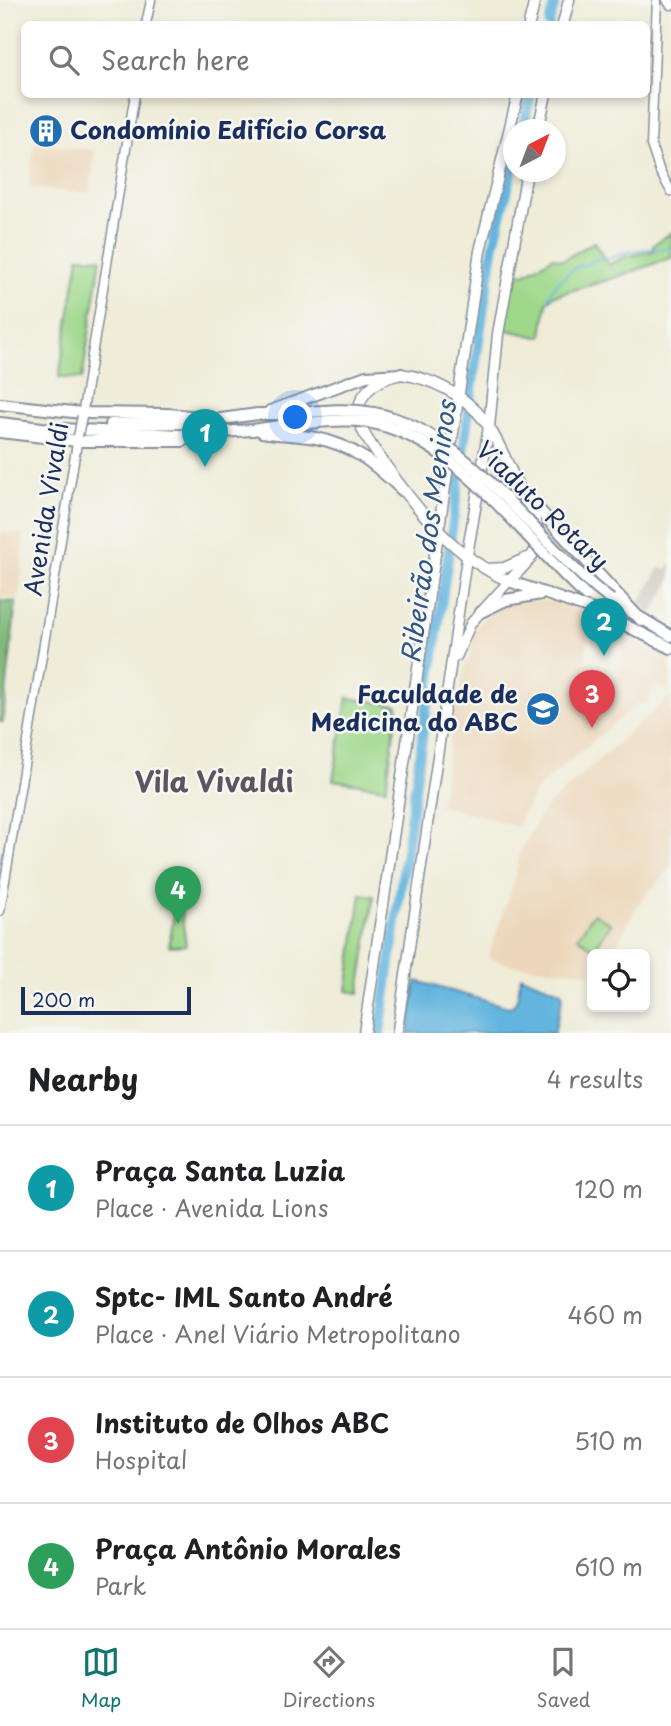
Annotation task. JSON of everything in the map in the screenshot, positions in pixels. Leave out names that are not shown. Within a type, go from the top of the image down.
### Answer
[{"type":"highway","points":[[0,415],[58,422],[130,425],[191,423],[258,414],[366,376],[401,374]]},
{"type":"highway","points":[[0,404],[82,414],[168,414],[221,419]]},
{"type":"highway","name":"Viaduto Rotary","points":[[285,420],[340,410],[364,411],[400,420],[437,438],[472,466],[582,577],[642,621]]},
{"type":"highway","points":[[258,414],[285,420]]},
{"type":"highway","points":[[252,430],[285,420]]},
{"type":"highway","name":"Viaduto Rotary","points":[[285,420],[354,421],[389,427],[421,440],[459,469],[586,596],[624,624]]},
{"type":"highway","points":[[0,422],[42,428],[178,435],[252,430],[315,438],[344,446],[370,461],[403,491]]},
{"type":"highway","points":[[0,432],[78,439],[184,441],[223,432]]},
{"type":"highway","points":[[519,487],[642,621],[671,636]]},
{"type":"highway","points":[[509,581],[599,612],[671,648]]},
{"type":"highway","points":[[481,612],[506,600],[547,593]]},
{"type":"main road","points":[[530,21],[536,0]]},
{"type":"main road","points":[[536,21],[542,0]]},
{"type":"main road","points":[[564,21],[569,0]]},
{"type":"main road","points":[[458,397],[476,239],[511,98]]},
{"type":"main road","points":[[364,1033],[482,240],[517,98]]},
{"type":"main road","points":[[540,119],[545,98]]},
{"type":"main road","points":[[397,1033],[454,640],[489,428],[492,374],[498,334],[525,182]]},
{"type":"main road","points":[[446,698],[457,653],[467,629],[481,612],[509,581],[531,555],[538,544],[538,530],[489,428],[478,413],[458,397],[421,378],[401,374],[381,380],[370,387],[363,396],[359,410],[364,434],[403,491],[438,531],[458,548],[509,581]]},
{"type":"main road","points":[[478,413],[485,410],[491,400]]},
{"type":"main road","points":[[483,460],[493,454],[503,457]]},
{"type":"main road","points":[[358,1033],[438,531]]},
{"type":"main road","points":[[488,569],[512,565],[531,555]]},
{"type":"main road","points":[[454,640],[457,653]]},
{"type":"street","points":[[147,21],[151,0]]},
{"type":"street","points":[[657,0],[651,145],[660,172],[671,191]]},
{"type":"street","name":"Avenida Vivaldi","points":[[0,911],[134,98]]},
{"type":"shaded area","points":[[34,144],[94,150],[90,193],[29,188]]},
{"type":"shaded area","points":[[0,532],[23,534],[19,598],[0,597]]},
{"type":"shaded area","points":[[671,563],[671,580],[654,611],[650,613],[639,604],[660,567],[666,570]]},
{"type":"shaded area","name":"Faculdade de Medicina do ABC","points":[[535,599],[567,605],[591,614],[584,664],[598,667],[597,674],[619,676],[624,634],[671,659],[671,692],[655,686],[648,702],[637,704],[534,792],[517,826],[440,805],[454,714],[466,661],[469,661],[474,630],[487,615],[505,605]]},
{"type":"shaded area","points":[[671,695],[671,867],[637,906],[615,949],[587,949],[587,972],[513,965],[488,958],[521,850],[544,809]]},
{"type":"green space","points":[[671,233],[671,258],[553,296],[547,302],[542,336],[503,329],[514,272],[525,274],[553,257],[563,260],[594,242],[609,265],[625,257],[654,251],[653,245]]},
{"type":"green space","points":[[79,257],[101,258],[82,379],[59,377]]},
{"type":"green space","points":[[0,601],[16,602],[3,722],[0,722]]},
{"type":"green space","points":[[347,698],[398,705],[386,788],[333,780]]},
{"type":"green space","points":[[361,894],[374,896],[359,993],[347,991]]},
{"type":"green space","points":[[180,901],[186,945],[169,946],[176,902]]},
{"type":"green space","points":[[594,913],[611,924],[594,949],[578,937]]},
{"type":"water","points":[[521,976],[560,991],[563,995],[554,1033],[408,1033],[416,981],[508,1007],[513,1006],[517,999]]},
{"type":"waterway","name":"Ribeirão dos Meninos","points":[[550,21],[556,0]]},
{"type":"waterway","name":"Ribeirão dos Meninos","points":[[525,119],[530,98]]},
{"type":"waterway","name":"Ribeirão dos Meninos","points":[[380,1033],[483,312],[494,244],[510,182]]},
{"type":"waterway","points":[[548,300],[554,286],[562,278],[595,259],[640,250],[671,249]]},
{"type":"place","name":"Condomínio Edifício Corsa","points":[[46,131]]},
{"type":"place","name":"Praça Santa Luzia","points":[[205,467]]},
{"type":"place","name":"Sptc- IML Santo André","points":[[604,656]]},
{"type":"place","name":"Faculdade de Medicina do ABC","points":[[543,709]]},
{"type":"place","name":"Instituto de Olhos ABC","points":[[592,728]]},
{"type":"place","name":"Praça Antônio Morales","points":[[178,924]]},
{"type":"district","name":"Vila Vivaldi","points":[[214,782]]}]
